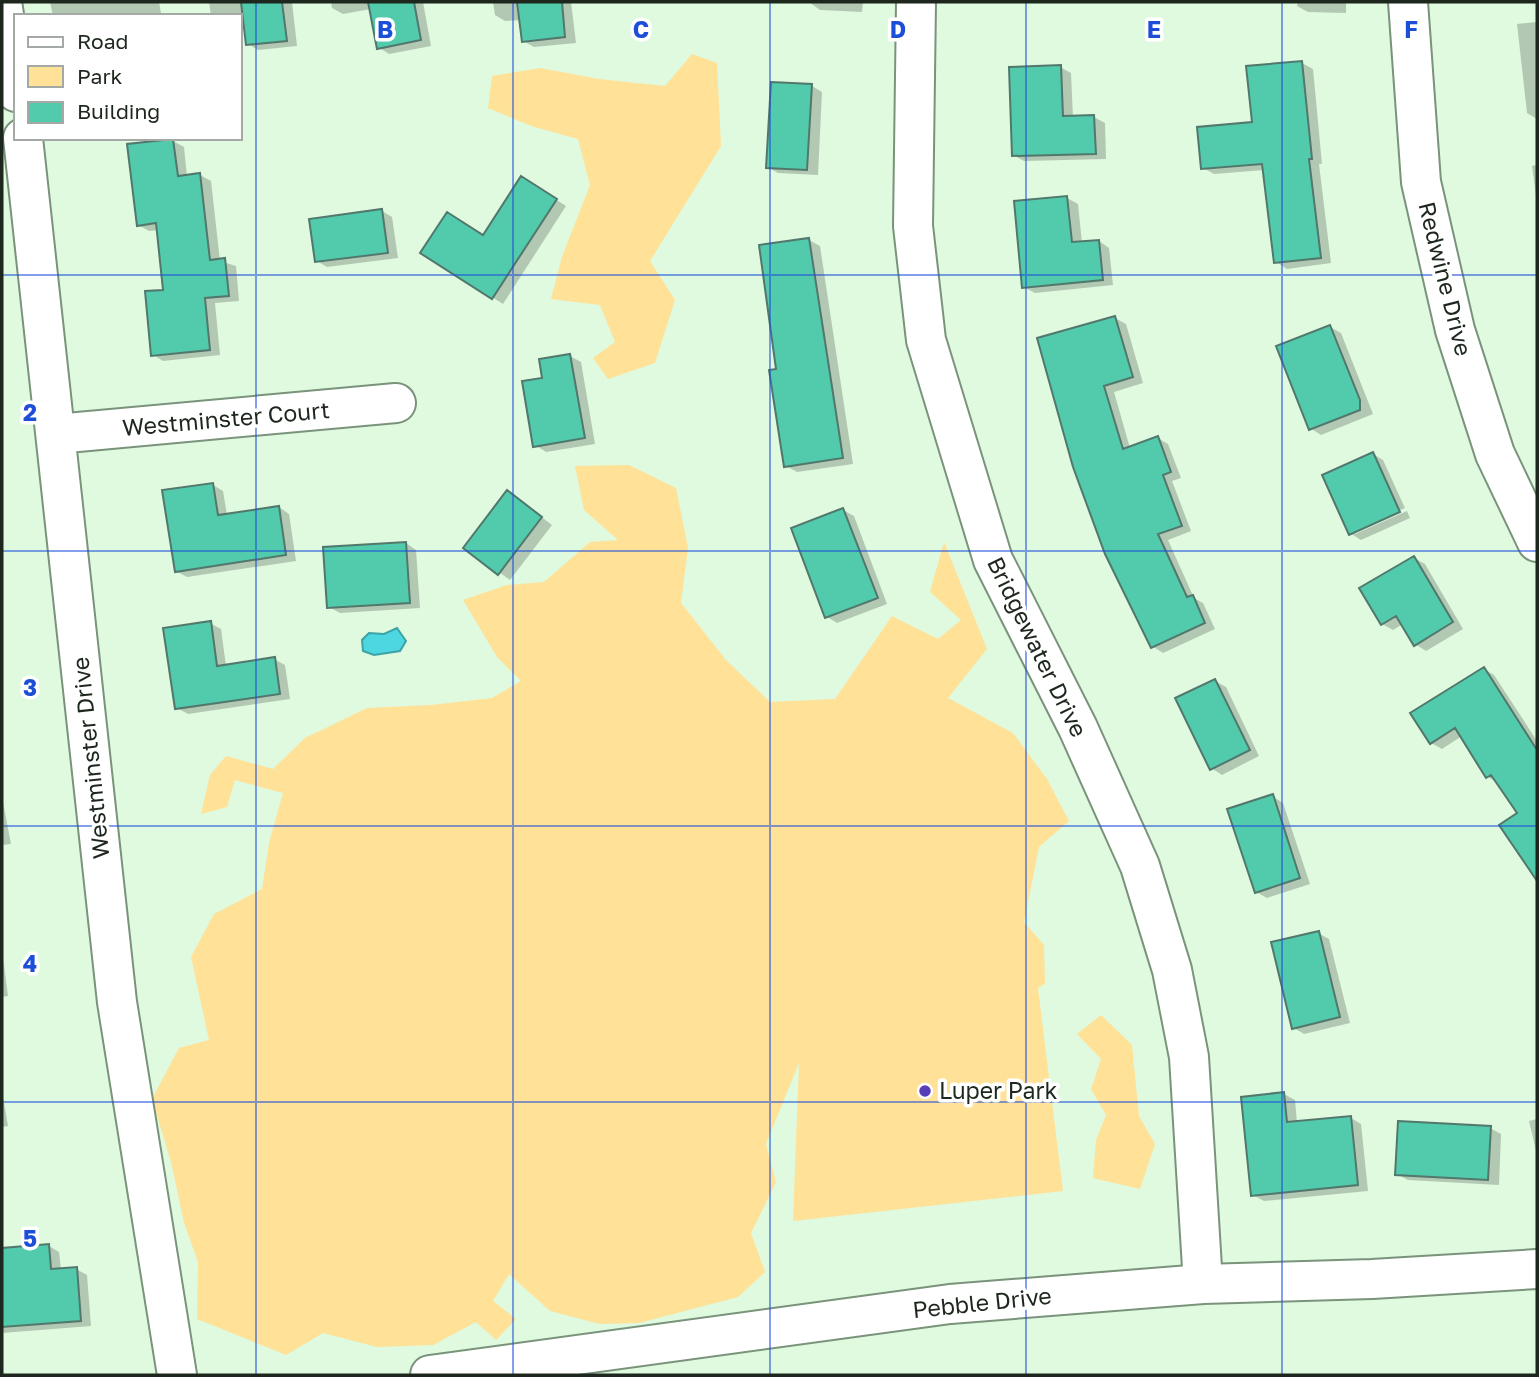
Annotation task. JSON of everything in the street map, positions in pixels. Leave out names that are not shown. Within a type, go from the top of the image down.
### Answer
[{"type":"street","points":[[2,2],[14,79]]},
{"type":"street","name":"Bridgewater Drive","points":[[916,2],[912,226],[926,340],[993,560],[1077,728],[1140,866],[1172,970],[1189,1057],[1203,1284]]},
{"type":"street","name":"Redwine Drive","points":[[1408,2],[1421,182],[1455,330],[1495,454],[1537,542]]},
{"type":"street","name":"Westminster Drive","points":[[23,140],[117,1002],[177,1375]]},
{"type":"street","name":"Westminster Court","points":[[56,434],[396,403]]},
{"type":"street","name":"Pebble Drive","points":[[430,1375],[950,1304],[1203,1284],[1372,1279],[1537,1269]]},
{"type":"green space","points":[[692,54],[717,63],[721,146],[650,261],[675,300],[655,363],[608,379],[593,358],[615,342],[600,305],[551,299],[562,257],[590,185],[578,139],[531,126],[488,108],[492,76],[540,68],[599,79],[665,86]]},
{"type":"green space","points":[[629,465],[676,488],[688,548],[681,603],[726,660],[770,702],[835,699],[892,616],[938,639],[961,620],[930,592],[944,542],[987,649],[948,698],[1013,733],[1047,779],[1069,821],[1039,847],[1024,922],[1044,945],[1045,984],[1038,988],[1063,1191],[793,1221],[799,1063],[766,1144],[776,1182],[751,1233],[765,1272],[738,1297],[639,1323],[600,1324],[550,1311],[509,1274],[493,1301],[516,1319],[496,1340],[476,1322],[433,1345],[377,1347],[323,1333],[286,1355],[197,1319],[198,1262],[184,1223],[171,1162],[152,1099],[179,1048],[209,1040],[191,957],[214,914],[262,889],[269,843],[283,793],[235,780],[227,807],[201,814],[210,775],[226,756],[273,769],[305,738],[367,708],[431,705],[492,698],[521,681],[497,657],[463,600],[507,585],[544,582],[590,542],[618,540],[584,510],[575,466]]},
{"type":"green space","points":[[1101,1015],[1132,1045],[1139,1116],[1155,1144],[1140,1189],[1093,1178],[1096,1140],[1106,1115],[1091,1089],[1101,1059],[1077,1034]]},
{"type":"water","points":[[397,628],[406,641],[400,651],[374,655],[363,651],[362,640],[369,633],[384,634]]},
{"type":"building","points":[[241,2],[282,2],[287,41],[246,45]]},
{"type":"building","points":[[368,2],[414,2],[421,40],[377,49]]},
{"type":"building","points":[[517,2],[562,2],[565,37],[522,42]]},
{"type":"building","points":[[1302,61],[1312,159],[1309,159],[1321,258],[1274,263],[1262,164],[1201,169],[1197,127],[1252,122],[1246,66]]},
{"type":"building","points":[[1061,65],[1063,116],[1094,115],[1096,154],[1012,156],[1009,67]]},
{"type":"building","points":[[771,82],[812,84],[807,170],[766,168]]},
{"type":"building","points":[[173,140],[178,176],[200,173],[210,260],[225,258],[229,296],[205,298],[210,350],[151,356],[145,291],[163,290],[156,223],[137,226],[127,144]]},
{"type":"building","points":[[521,176],[557,199],[492,299],[420,253],[447,212],[483,235]]},
{"type":"building","points":[[1067,196],[1072,242],[1099,240],[1103,280],[1022,288],[1014,201]]},
{"type":"building","points":[[382,209],[388,253],[315,262],[309,219]]},
{"type":"building","points":[[809,238],[843,458],[784,467],[769,370],[776,369],[759,245]]},
{"type":"building","points":[[1115,316],[1133,377],[1104,386],[1123,449],[1158,436],[1171,472],[1163,475],[1182,526],[1158,534],[1187,597],[1193,595],[1205,623],[1151,648],[1105,554],[1073,467],[1037,338]]},
{"type":"building","points":[[1330,325],[1360,400],[1360,410],[1309,430],[1276,346]]},
{"type":"building","points":[[570,354],[585,438],[533,447],[522,381],[542,378],[539,359]]},
{"type":"building","points":[[1373,452],[1400,512],[1349,535],[1322,475]]},
{"type":"building","points":[[213,483],[218,515],[279,506],[286,555],[175,572],[162,490]]},
{"type":"building","points":[[507,490],[542,517],[498,575],[463,548]]},
{"type":"building","points":[[843,508],[878,598],[825,618],[791,528]]},
{"type":"building","points":[[406,542],[410,603],[327,608],[323,547]]},
{"type":"building","points":[[1414,556],[1453,622],[1414,646],[1396,616],[1381,625],[1359,588]]},
{"type":"building","points":[[211,621],[217,666],[275,657],[280,694],[175,709],[163,628]]},
{"type":"building","points":[[1484,667],[1537,750],[1537,881],[1499,825],[1517,813],[1491,775],[1486,778],[1455,728],[1430,744],[1410,713]]},
{"type":"building","points":[[1215,679],[1250,750],[1210,770],[1175,698]]},
{"type":"building","points":[[1273,794],[1300,878],[1255,893],[1227,809]]},
{"type":"building","points":[[1319,931],[1340,1017],[1292,1029],[1271,942]]},
{"type":"building","points":[[1284,1092],[1287,1122],[1351,1116],[1358,1185],[1251,1196],[1241,1097]]},
{"type":"building","points":[[1398,1121],[1491,1126],[1488,1180],[1395,1175]]},
{"type":"building","points":[[49,1244],[51,1269],[77,1267],[81,1321],[2,1327],[2,1248]]},
{"type":"place","name":"Luper Park","points":[[925,1091]]}]
